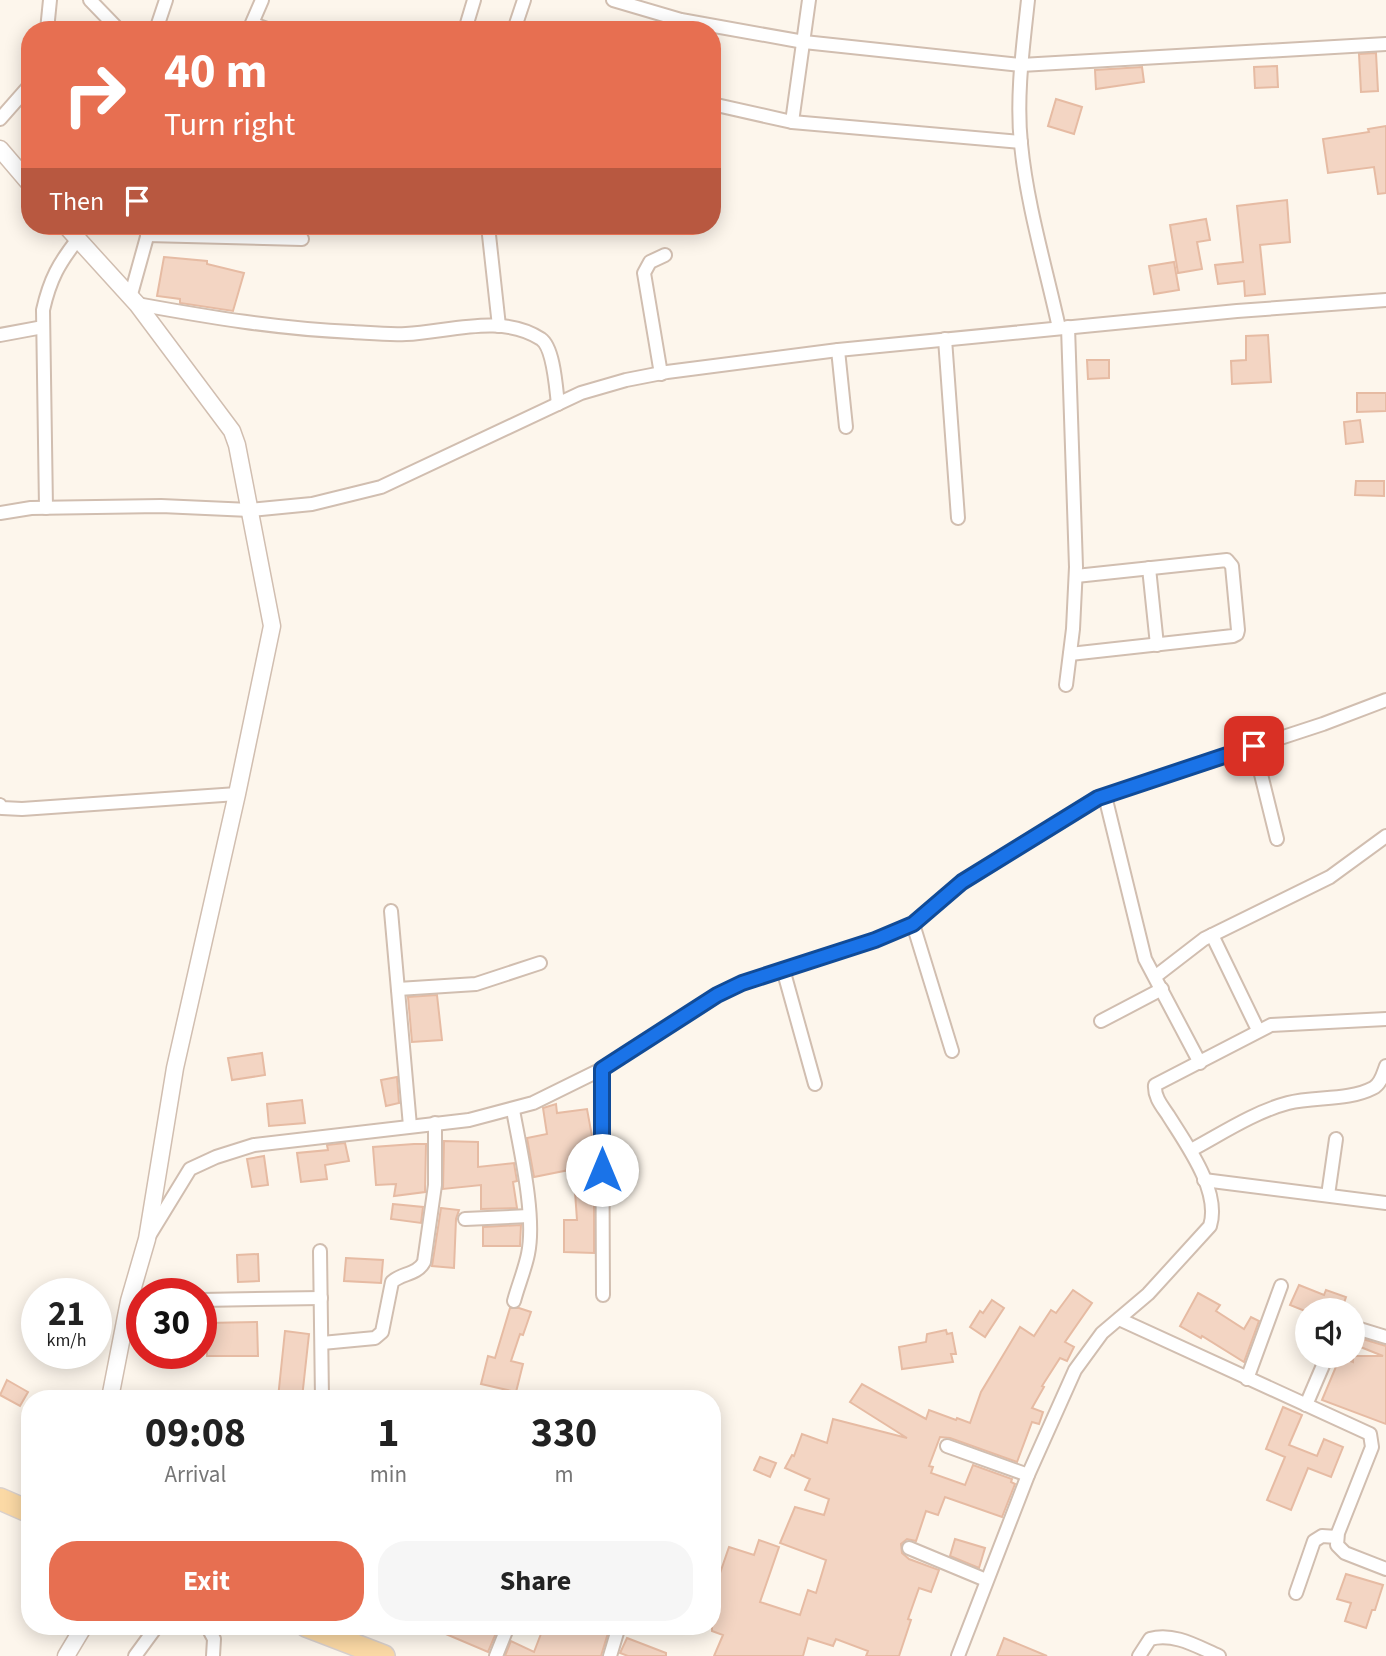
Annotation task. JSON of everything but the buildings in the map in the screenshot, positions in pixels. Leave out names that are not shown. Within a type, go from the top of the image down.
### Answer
[{"type":"main road","points":[[0,1499],[21,1508]]},
{"type":"main road","points":[[332,1635],[384,1656]]},
{"type":"street","points":[[48,21],[50,0]]},
{"type":"street","points":[[90,0],[110,21]]},
{"type":"street","points":[[159,21],[166,0]]},
{"type":"street","points":[[253,21],[262,0]]},
{"type":"street","points":[[468,21],[474,0]]},
{"type":"street","points":[[517,21],[524,0]]},
{"type":"street","points":[[613,0],[687,21]]},
{"type":"street","points":[[792,122],[809,0]]},
{"type":"street","points":[[1028,0],[1021,65],[1021,142],[1026,175],[1064,328],[1076,576],[1066,685]]},
{"type":"street","points":[[721,27],[804,42],[1021,65],[1386,44]]},
{"type":"street","points":[[0,120],[21,96]]},
{"type":"street","points":[[721,106],[792,122],[1021,142]]},
{"type":"street","points":[[0,149],[21,170]]},
{"type":"street","points":[[74,235],[133,301],[232,431],[272,626],[175,1068],[139,1278]]},
{"type":"street","points":[[133,301],[148,235]]},
{"type":"street","points":[[234,235],[302,239]]},
{"type":"street","points":[[489,235],[499,326]]},
{"type":"street","points":[[46,508],[43,310],[48,286],[57,267],[78,239]]},
{"type":"street","points":[[661,374],[644,273],[650,262],[665,255]]},
{"type":"street","points":[[0,513],[30,508],[160,506],[250,510],[336,500],[382,487],[581,393],[661,374],[838,350],[1237,311],[1386,300]]},
{"type":"street","points":[[133,301],[215,318],[310,330],[405,334],[491,324],[544,340],[551,354],[558,404]]},
{"type":"street","points":[[0,335],[43,327]]},
{"type":"street","points":[[945,340],[958,518]]},
{"type":"street","points":[[838,350],[846,427]]},
{"type":"street","points":[[1070,654],[1237,634],[1233,566],[1227,560],[1076,576]]},
{"type":"street","points":[[1149,568],[1157,645]]},
{"type":"street","points":[[147,1239],[190,1169],[216,1157],[254,1145],[469,1120],[533,1103],[602,1069],[717,995],[742,983],[875,940],[913,924],[962,882],[1105,796],[1323,724],[1386,700]]},
{"type":"street","points":[[1254,746],[1277,839]]},
{"type":"street","points":[[0,805],[2,808],[22,809],[237,794]]},
{"type":"street","points":[[1105,796],[1145,959],[1200,1063]]},
{"type":"street","points":[[1156,976],[1212,935],[1330,877],[1386,835]]},
{"type":"street","points":[[391,911],[410,1126]]},
{"type":"street","points":[[913,924],[952,1051]]},
{"type":"street","points":[[1212,935],[1258,1030]]},
{"type":"street","points":[[398,989],[475,984],[540,963]]},
{"type":"street","points":[[783,969],[815,1084]]},
{"type":"street","points":[[1101,1021],[1163,989]]},
{"type":"street","points":[[958,1656],[1028,1475],[1074,1370],[1102,1333],[1148,1294],[1210,1226],[1212,1205],[1204,1180],[1191,1150],[1157,1097],[1155,1085],[1271,1025],[1386,1019]]},
{"type":"street","points":[[1191,1150],[1258,1114],[1287,1103],[1356,1093],[1372,1088],[1379,1083],[1386,1066]]},
{"type":"street","points":[[602,1069],[603,1295]]},
{"type":"street","points":[[513,1110],[523,1162],[529,1216],[528,1254],[514,1301]]},
{"type":"street","points":[[322,1343],[375,1338],[383,1332],[392,1282],[397,1277],[421,1268],[435,1185],[435,1124]]},
{"type":"street","points":[[1328,1195],[1336,1139]]},
{"type":"street","points":[[1204,1180],[1386,1203]]},
{"type":"street","points":[[465,1219],[529,1216]]},
{"type":"street","points":[[320,1251],[322,1390]]},
{"type":"street","points":[[1247,1379],[1281,1286]]},
{"type":"street","points":[[217,1300],[321,1298]]},
{"type":"street","points":[[1119,1319],[1370,1434],[1373,1438],[1372,1447],[1337,1537],[1337,1545],[1345,1553],[1386,1569]]},
{"type":"street","points":[[1365,1331],[1386,1337]]},
{"type":"street","points":[[112,1390],[126,1336]]},
{"type":"street","points":[[1306,1405],[1321,1368]]},
{"type":"street","points":[[947,1446],[1028,1475]]},
{"type":"street","points":[[1296,1593],[1314,1541],[1322,1536],[1337,1537]]},
{"type":"street","points":[[909,1548],[986,1580]]},
{"type":"street","points":[[66,1656],[79,1635]]},
{"type":"street","points":[[135,1656],[150,1635]]},
{"type":"street","points":[[212,1635],[213,1656]]},
{"type":"street","points":[[496,1656],[504,1635]]},
{"type":"street","points":[[610,1656],[616,1635]]},
{"type":"street","points":[[1139,1656],[1150,1639],[1162,1636],[1173,1637],[1219,1656]]},
{"type":"route","points":[[602,1170],[602,1069],[717,995],[742,983],[875,940],[913,924],[962,882],[1098,798],[1254,746]]}]
